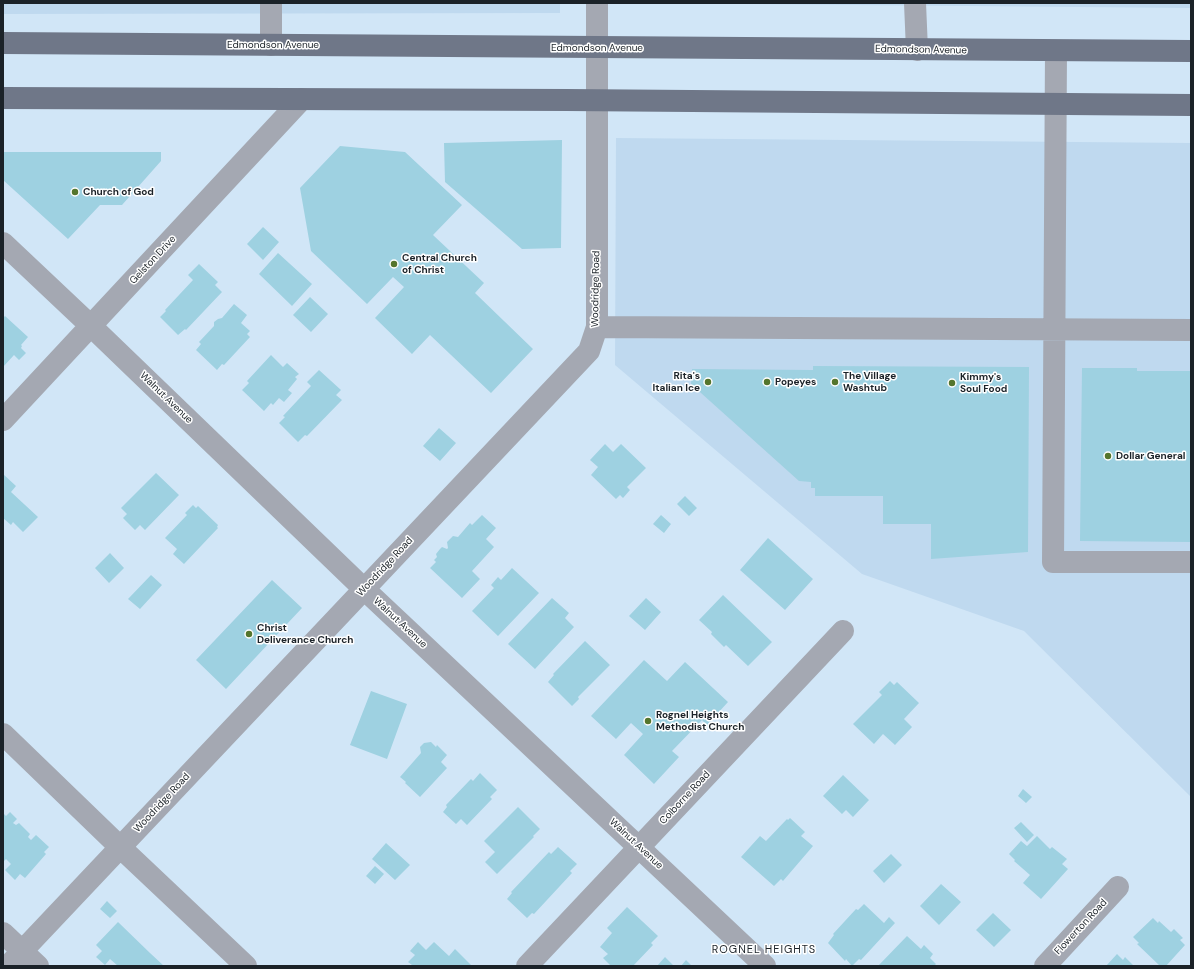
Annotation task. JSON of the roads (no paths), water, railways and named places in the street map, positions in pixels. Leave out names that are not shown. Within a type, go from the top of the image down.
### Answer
[{"type":"main road","name":"Edmondson Avenue","points":[[3,43],[1191,51]]},
{"type":"main road","points":[[3,98],[1191,105]]},
{"type":"street","points":[[271,3],[271,45]]},
{"type":"street","name":"Woodridge Road","points":[[15,958],[589,351],[597,327],[597,3]]},
{"type":"street","points":[[915,3],[917,50]]},
{"type":"street","points":[[1056,51],[1054,562],[1191,562]]},
{"type":"street","name":"Gelston Drive","points":[[3,420],[302,99]]},
{"type":"street","name":"Walnut Avenue","points":[[3,243],[364,589],[765,966]]},
{"type":"street","points":[[597,327],[1191,330]]},
{"type":"street","name":"Colborne Road","points":[[527,966],[843,631]]},
{"type":"street","points":[[3,734],[246,966]]},
{"type":"street","name":"Flowerton Road","points":[[1045,966],[1118,887]]},
{"type":"street","points":[[3,933],[15,958],[38,966]]},
{"type":"place","name":"Church of God","points":[[75,192]]},
{"type":"place","name":"Central Church of Christ","points":[[394,264]]},
{"type":"place","name":"Rita's Italian Ice","points":[[708,382]]},
{"type":"place","name":"Popeyes","points":[[767,382]]},
{"type":"place","name":"The Village Washtub","points":[[835,382]]},
{"type":"place","name":"Kimmy's Soul Food","points":[[952,383]]},
{"type":"place","name":"Dollar General","points":[[1108,456]]},
{"type":"place","name":"Christ Deliverance Church","points":[[249,634]]},
{"type":"place","name":"Rognel Heights Methodist Church","points":[[648,721]]},
{"type":"district","name":"ROGNEL HEIGHTS","points":[[764,950]]}]
